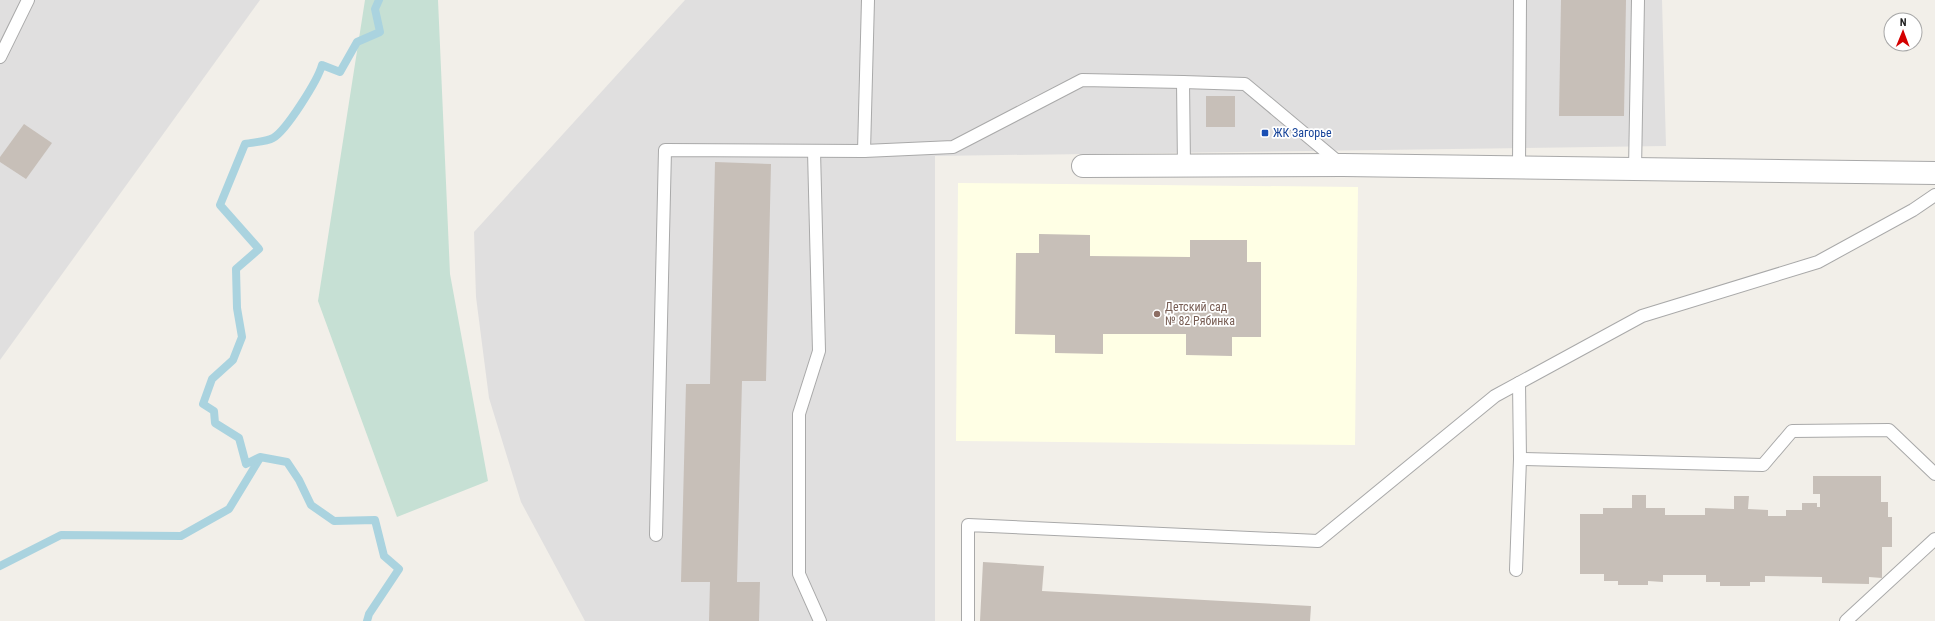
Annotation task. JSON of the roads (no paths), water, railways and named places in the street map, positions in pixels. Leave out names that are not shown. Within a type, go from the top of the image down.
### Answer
[{"type":"street","points":[[1083,166],[1519,167],[1635,170],[1935,173]]},
{"type":"lane","points":[[0,57],[28,0]]},
{"type":"lane","points":[[864,151],[868,0]]},
{"type":"lane","points":[[1519,167],[1520,0]]},
{"type":"lane","points":[[1635,170],[1638,0]]},
{"type":"lane","points":[[656,535],[665,150],[864,151],[953,147],[1082,80],[1184,82],[1245,84],[1343,166]]},
{"type":"lane","points":[[1184,82],[1184,166]]},
{"type":"lane","points":[[814,151],[819,351],[799,414],[799,574],[820,621]]},
{"type":"lane","points":[[968,621],[968,525],[1318,541],[1494,396],[1642,316],[1818,262],[1913,210],[1935,195]]},
{"type":"lane","points":[[1516,570],[1520,459],[1519,383]]},
{"type":"lane","points":[[1520,459],[1763,465],[1792,431],[1889,430],[1935,474]]},
{"type":"lane","points":[[1846,621],[1935,539]]},
{"type":"waterway","points":[[367,621],[369,614],[399,569],[384,556],[375,520],[334,521],[311,505],[299,480],[287,462],[260,457],[246,464],[239,438],[215,423],[214,411],[203,404],[212,379],[233,360],[242,337],[237,308],[236,269],[259,249],[220,205],[245,144],[273,138],[286,126],[293,116],[314,82],[322,65],[340,72],[357,42],[380,32],[375,9],[379,0]]},
{"type":"waterway","points":[[0,566],[61,535],[181,536],[229,509],[260,458]]},
{"type":"place","name":"ЖК Загорье","points":[[1265,133]]},
{"type":"place","name":"Детский сад № 82 Рябинка","points":[[1157,314]]}]
